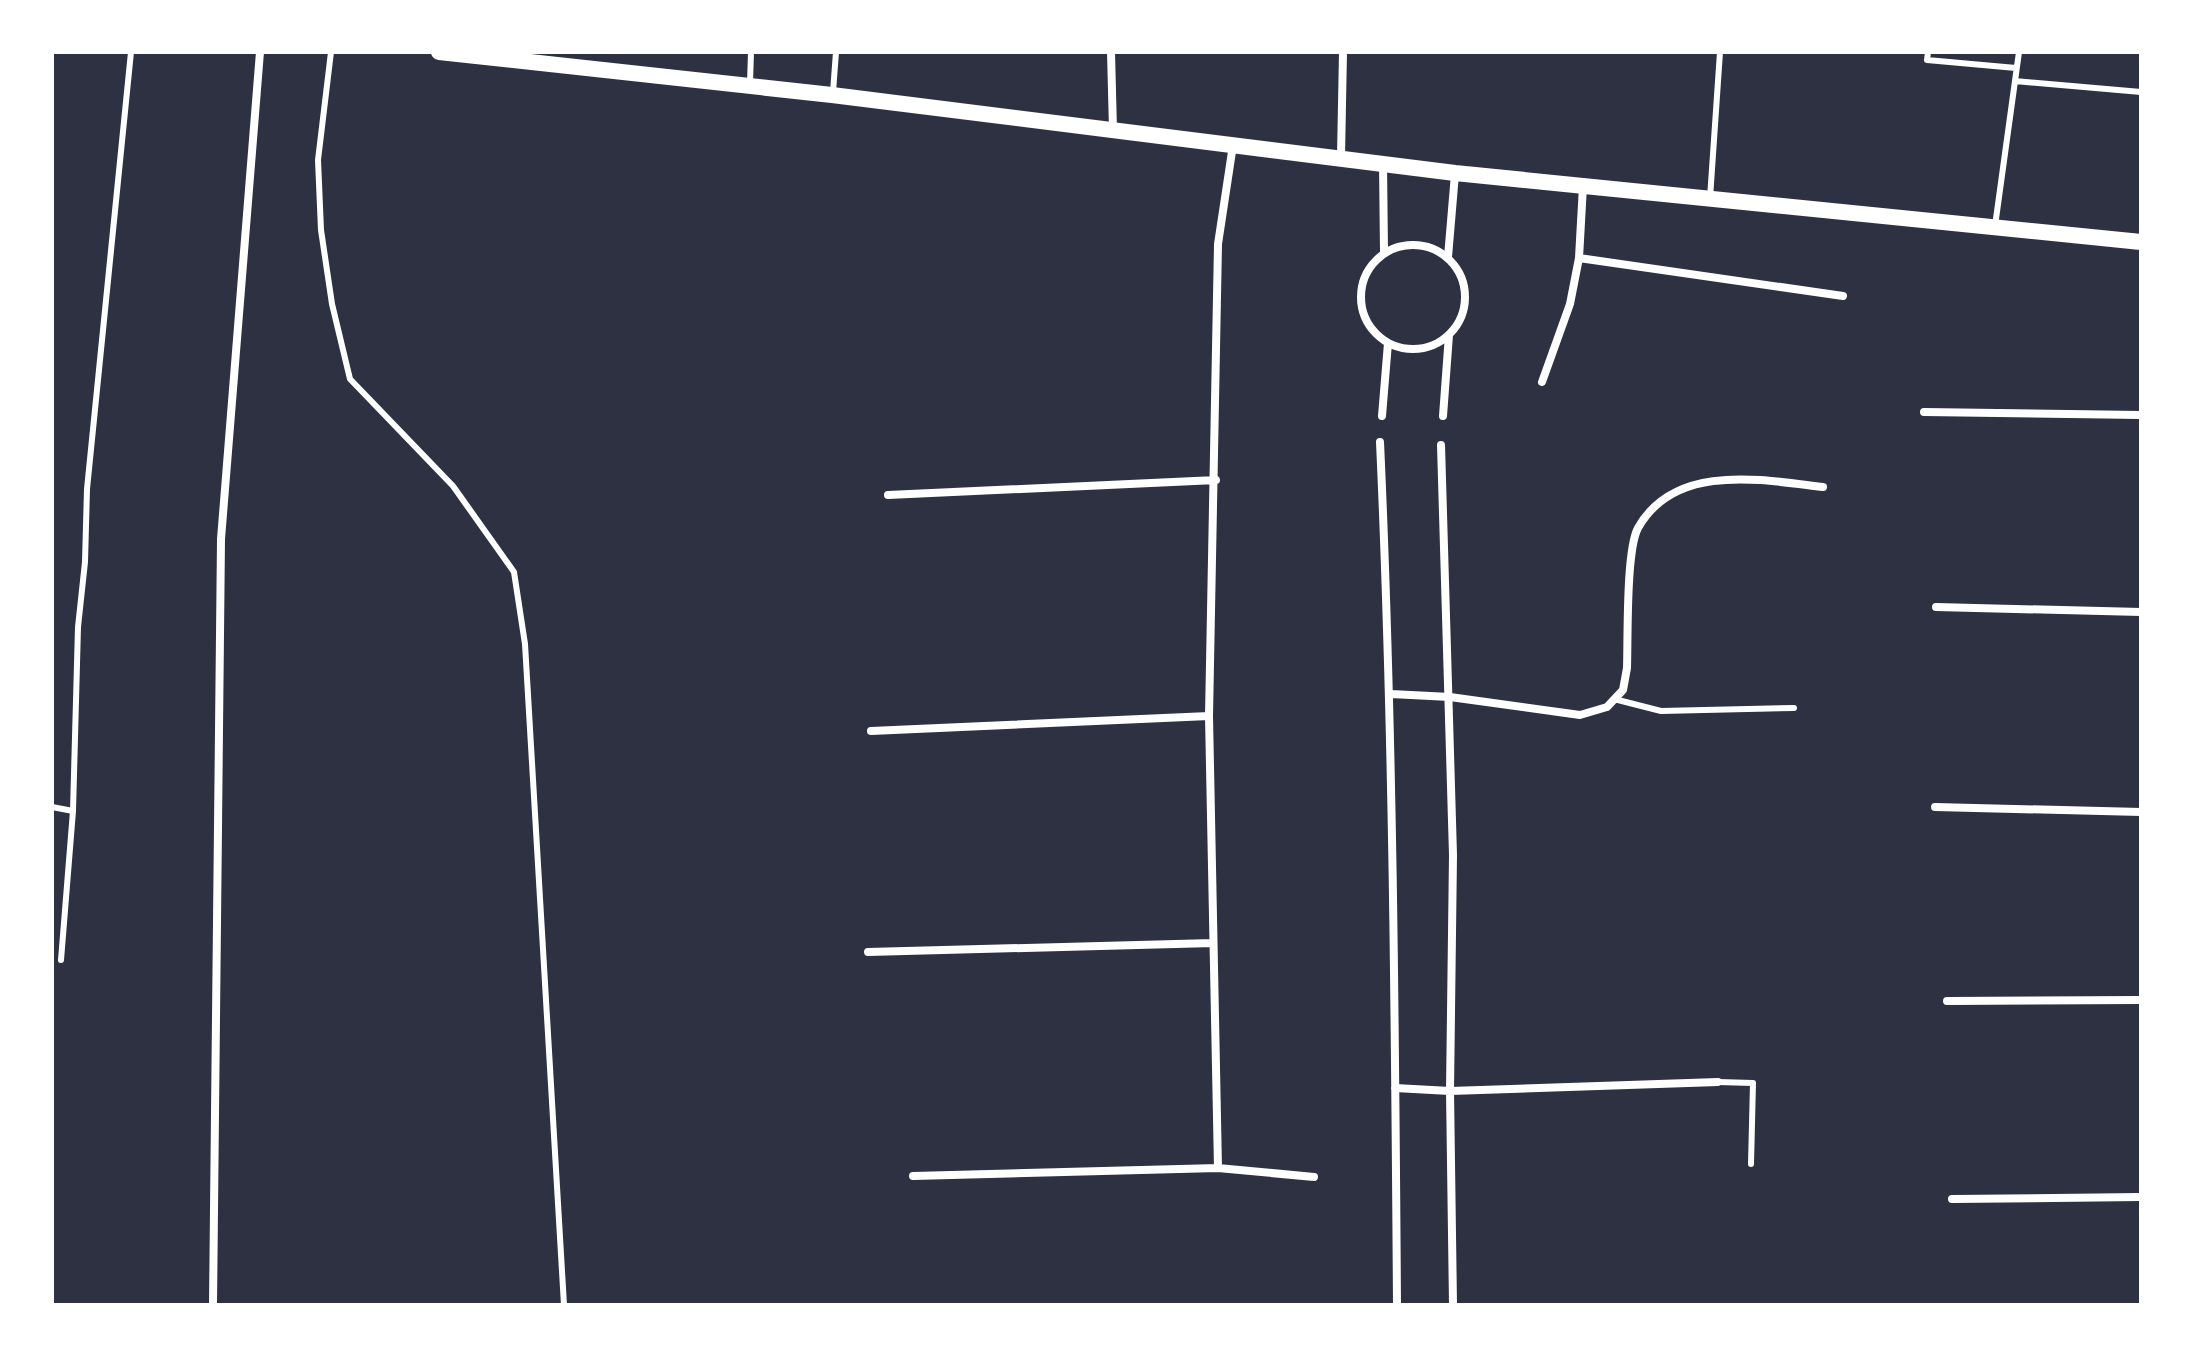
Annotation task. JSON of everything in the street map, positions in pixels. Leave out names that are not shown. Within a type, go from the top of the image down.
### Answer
[{"type":"main road","points":[[439,52],[832,95],[1341,156],[1455,173],[2141,242]]},
{"type":"street","points":[[213,1305],[221,539],[260,52]]},
{"type":"street","points":[[1111,52],[1113,130]]},
{"type":"street","points":[[1341,156],[1343,52]]},
{"type":"street","points":[[1218,1168],[1209,716],[1216,480],[1218,244],[1233,144]]},
{"type":"street","points":[[1383,163],[1384,253]]},
{"type":"street","points":[[1448,257],[1455,173]]},
{"type":"street","points":[[1542,382],[1570,304],[1579,258],[1583,186]]},
{"type":"street","points":[[1409,244],[1423,245],[1448,257],[1462,278],[1465,304],[1460,320],[1449,335],[1435,344],[1418,349],[1388,343],[1371,329],[1360,297],[1371,265],[1384,253],[1409,244]]},
{"type":"street","points":[[1579,258],[1843,296]]},
{"type":"street","points":[[1443,416],[1449,335]]},
{"type":"street","points":[[1382,416],[1388,343]]},
{"type":"street","points":[[1924,412],[2141,415]]},
{"type":"street","points":[[1380,442],[1391,694],[1390,859],[1397,1305]]},
{"type":"street","points":[[1441,445],[1453,855],[1450,1091],[1453,1305]]},
{"type":"street","points":[[1391,694],[1450,697],[1580,715],[1607,707],[1623,690],[1627,668],[1637,529],[1655,508],[1680,491],[1712,480],[1747,478],[1823,487]]},
{"type":"street","points":[[888,495],[1216,480]]},
{"type":"street","points":[[1936,607],[2141,612]]},
{"type":"street","points":[[871,731],[1209,716]]},
{"type":"street","points":[[1935,807],[2141,812]]},
{"type":"street","points":[[868,952],[1213,943]]},
{"type":"street","points":[[1947,1001],[2141,1000]]},
{"type":"street","points":[[1395,1088],[1450,1091],[1718,1082]]},
{"type":"street","points":[[913,1176],[1218,1168],[1314,1177]]},
{"type":"street","points":[[1952,1199],[2141,1197]]},
{"type":"lane","points":[[61,960],[73,811],[78,627],[85,562],[87,489],[131,52]]},
{"type":"lane","points":[[331,52],[318,160],[321,230],[332,304],[350,379],[453,486],[514,572],[525,644],[564,1305]]},
{"type":"lane","points":[[750,87],[751,52]]},
{"type":"lane","points":[[832,95],[836,52]]},
{"type":"lane","points":[[1710,198],[1720,52]]},
{"type":"lane","points":[[1928,52],[1927,60],[2016,68]]},
{"type":"lane","points":[[1995,226],[2019,52]]},
{"type":"lane","points":[[2015,81],[2141,92]]},
{"type":"lane","points":[[1614,699],[1661,711],[1794,708]]},
{"type":"lane","points":[[52,807],[73,811]]},
{"type":"lane","points":[[1718,1082],[1753,1083],[1751,1164]]}]
